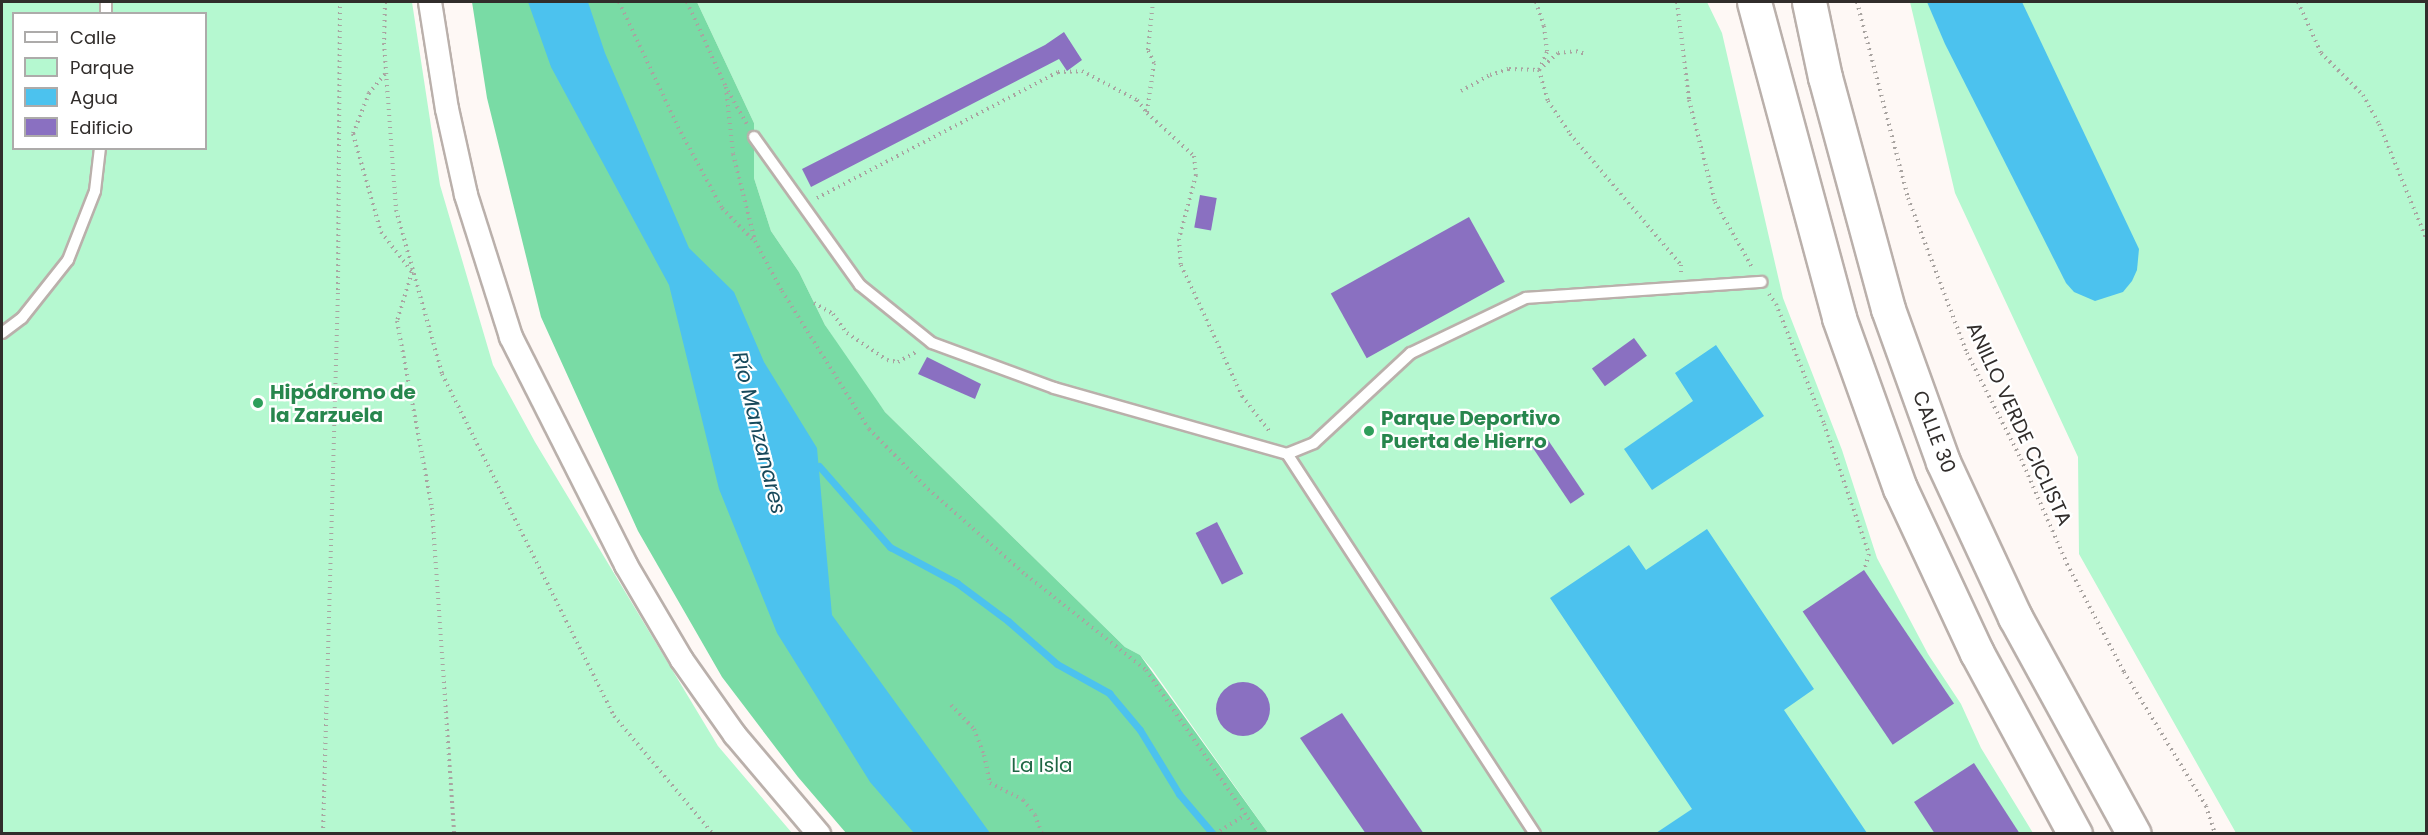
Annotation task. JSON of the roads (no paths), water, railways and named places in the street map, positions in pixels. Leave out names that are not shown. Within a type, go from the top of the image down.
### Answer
[{"type":"highway","points":[[1754,2],[1839,318],[1900,488],[1977,653],[2075,834]]},
{"type":"highway","name":"CALLE 30","points":[[1809,2],[1825,77],[1888,309],[1943,462],[2015,617],[2134,834]]},
{"type":"street","points":[[430,2],[447,109],[466,195],[511,337],[626,565],[682,660],[735,735],[819,834]]},
{"type":"lane","points":[[754,137],[860,285],[932,344],[1054,388],[1287,454],[1314,442],[1411,353],[1526,298],[1761,282]]},
{"type":"lane","points":[[2,333],[22,318],[68,260],[96,191],[100,150]]},
{"type":"lane","points":[[1287,454],[1535,834]]},
{"type":"water","name":"Río Manzanares","points":[[528,2],[588,2],[605,53],[689,248],[734,292],[764,362],[817,448],[832,615],[990,833],[914,833],[870,782],[777,633],[719,489],[669,285],[551,67]]},
{"type":"water","points":[[1927,2],[2022,2],[2139,249],[2137,270],[2123,292],[2095,301],[2074,292],[2066,283],[1945,44]]},
{"type":"water","points":[[1716,345],[1764,416],[1652,490],[1624,449],[1693,401],[1675,373]]},
{"type":"water","points":[[1707,529],[1814,689],[1784,710],[1867,833],[1656,833],[1692,809],[1550,598],[1629,545],[1646,570]]},
{"type":"waterway","points":[[819,466],[890,547],[957,583],[1008,621],[1057,664],[1109,693],[1140,730],[1179,794],[1213,834]]},
{"type":"place","name":"Hipódromo de la Zarzuela","points":[[258,403]]},
{"type":"place","name":"Parque Deportivo Puerta de Hierro","points":[[1369,431]]},
{"type":"park label","name":"La Isla","points":[[1042,765]]}]
